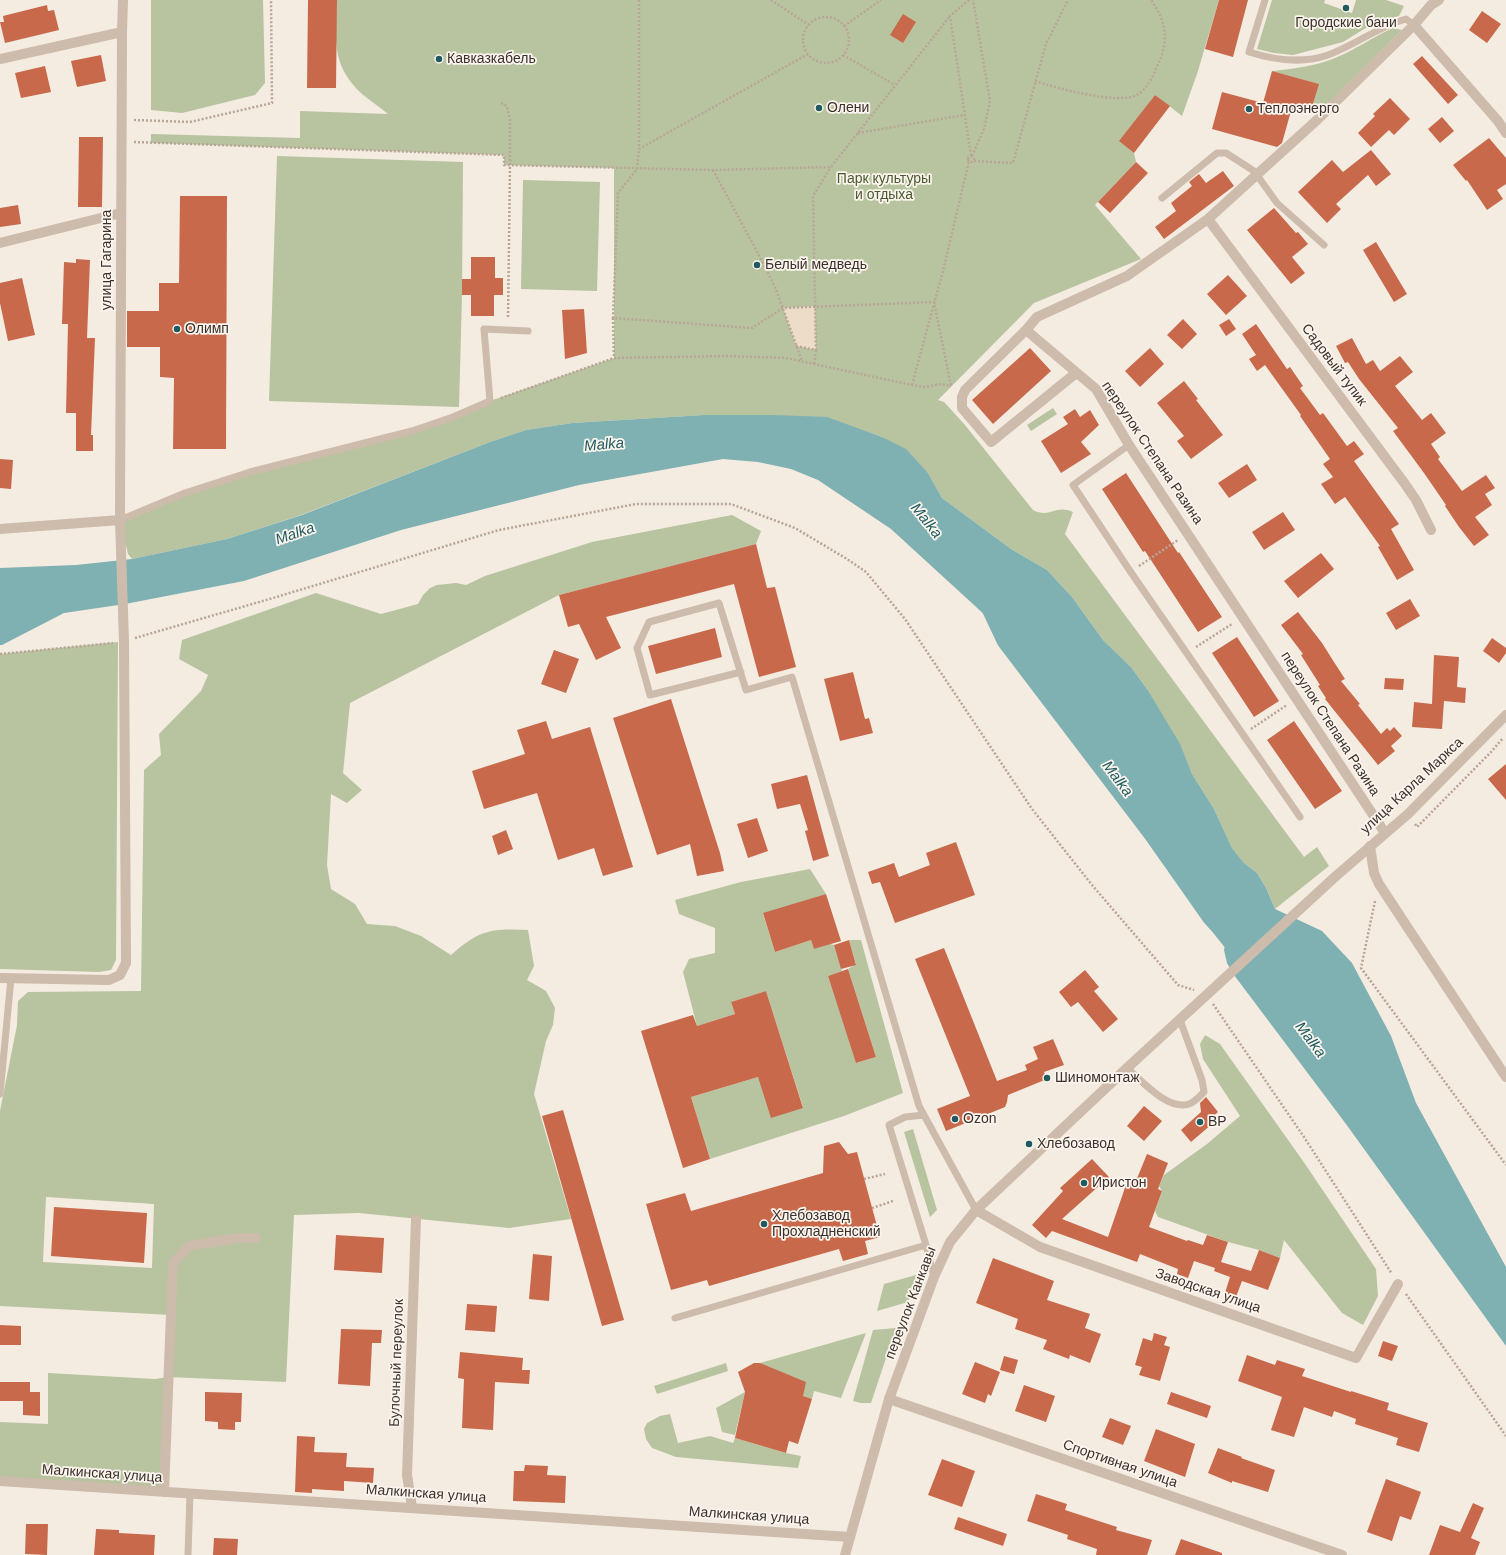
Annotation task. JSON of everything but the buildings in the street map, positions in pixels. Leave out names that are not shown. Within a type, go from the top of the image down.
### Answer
[{"type":"street","name":"улица Гагарина","points":[[11,978],[109,980],[120,975],[126,963],[124,641],[120,520],[123,0]]},
{"type":"street","points":[[1076,373],[991,442],[962,408],[962,397],[965,390],[1026,330],[1037,317],[1127,276],[1208,219],[1317,120],[1414,25],[1435,2]]},
{"type":"street","points":[[1414,25],[1498,121],[1506,133]]},
{"type":"street","points":[[0,59],[122,32]]},
{"type":"street","points":[[0,244],[121,213]]},
{"type":"street","name":"Садовый тупик","points":[[1208,219],[1405,484],[1416,500],[1431,530]]},
{"type":"street","name":"переулок Степана Разина","points":[[1026,330],[1096,390],[1129,445],[1385,833]]},
{"type":"street","points":[[0,529],[120,520]]},
{"type":"street","name":"улица Карла Маркса","points":[[1207,995],[1336,876],[1408,814],[1506,715]]},
{"type":"street","points":[[1370,846],[1374,873],[1379,884],[1506,1077]]},
{"type":"street","points":[[0,978],[11,978]]},
{"type":"street","name":"переулок Канкавы","points":[[845,1555],[889,1399],[934,1278],[950,1242],[976,1210],[1207,995]]},
{"type":"street","name":"Заводская улица","points":[[976,1210],[1040,1247],[1356,1358],[1398,1284]]},
{"type":"street","name":"Булочный переулок","points":[[412,1507],[407,1475],[416,1219]]},
{"type":"street","points":[[164,1492],[173,1263],[189,1246],[237,1238],[256,1238]]},
{"type":"street","name":"Спортивная улица","points":[[889,1399],[1342,1555]]},
{"type":"street","name":"Малкинская улица","points":[[0,1481],[850,1537]]},
{"type":"lane","points":[[1265,0],[1249,52],[1272,59],[1303,60],[1327,55],[1391,23],[1406,19],[1414,25]]},
{"type":"lane","points":[[1162,198],[1217,153],[1226,153],[1254,171],[1278,203],[1324,244]]},
{"type":"lane","points":[[120,520],[185,493],[250,472],[412,431],[453,417],[490,401],[484,329],[528,331]]},
{"type":"lane","points":[[1129,445],[1073,485],[1130,572],[1300,817]]},
{"type":"lane","points":[[741,672],[650,695],[637,648],[649,622],[720,603],[741,672],[746,690],[792,677],[916,1099],[976,1210]]},
{"type":"lane","points":[[0,1094],[11,978]]},
{"type":"lane","points":[[1127,1068],[1170,1103],[1181,1106],[1191,1103],[1204,1092],[1202,1080],[1180,1020]]},
{"type":"lane","points":[[924,1115],[905,1117],[889,1125],[926,1245],[934,1278]]},
{"type":"lane","points":[[675,1318],[926,1245]]},
{"type":"lane","points":[[188,1555],[190,1493]]},
{"type":"path","points":[[122,120],[190,122],[272,103],[272,0]]},
{"type":"path","points":[[614,358],[618,193],[637,169],[639,149],[639,0]]},
{"type":"path","points":[[770,0],[809,25]]},
{"type":"path","points":[[844,26],[881,0]]},
{"type":"path","points":[[814,364],[816,350],[813,196],[857,133],[895,85],[950,16],[969,0]]},
{"type":"path","points":[[912,384],[969,161],[968,158],[972,156],[984,129],[990,101],[973,0]]},
{"type":"path","points":[[969,161],[971,162],[974,160],[1013,163],[1046,44],[1068,0]]},
{"type":"path","points":[[1035,82],[1064,90],[1094,95],[1119,98],[1135,96],[1143,90],[1154,75],[1165,40],[1165,28],[1162,18],[1151,0]]},
{"type":"path","points":[[950,16],[964,115],[974,160]]},
{"type":"path","points":[[827,17],[839,21],[848,33],[849,41],[848,48],[843,55],[838,59],[826,63],[813,59],[804,47],[803,40],[809,25],[820,18],[827,17]]},
{"type":"path","points":[[639,149],[808,54]]},
{"type":"path","points":[[843,55],[895,85]]},
{"type":"path","points":[[501,104],[506,106],[510,118],[508,330]]},
{"type":"path","points":[[857,133],[964,115]]},
{"type":"path","points":[[122,142],[504,155],[504,165],[713,170],[832,167]]},
{"type":"path","points":[[713,170],[754,246],[783,308],[802,361]]},
{"type":"path","points":[[614,318],[752,328],[783,308],[934,302]]},
{"type":"path","points":[[934,302],[951,386]]},
{"type":"path","points":[[796,346],[816,350]]},
{"type":"path","points":[[490,401],[614,358],[727,356],[786,358],[925,387],[941,384],[965,390]]},
{"type":"path","points":[[0,654],[124,641],[499,530],[636,504],[731,504],[795,528],[866,572],[905,619],[1032,810],[1092,886],[1178,985],[1207,995],[1304,1138],[1398,1284],[1506,1436]]},
{"type":"path","points":[[1130,572],[1189,534]]},
{"type":"path","points":[[1187,653],[1243,616]]},
{"type":"path","points":[[1242,735],[1297,698]]},
{"type":"path","points":[[1408,814],[1417,827],[1491,752],[1506,734]]},
{"type":"path","points":[[1379,884],[1360,968],[1506,1165]]},
{"type":"path","points":[[864,1179],[885,1174]]},
{"type":"path","points":[[872,1208],[893,1201]]},
{"type":"green space","points":[[151,0],[263,0],[265,83],[255,95],[182,113],[151,110]]},
{"type":"green space","name":"Парк культуры и отдыха","points":[[337,0],[1219,0],[1197,74],[1182,116],[1155,95],[1120,141],[1134,153],[1136,162],[1095,205],[1141,259],[1034,303],[938,400],[944,402],[965,425],[1033,510],[1044,513],[1057,510],[1067,510],[1073,512],[1065,534],[1304,857],[1317,847],[1329,866],[1275,909],[1266,888],[1257,873],[1244,863],[1232,848],[1214,809],[1192,774],[1180,746],[1149,692],[1131,667],[1103,640],[1072,597],[1047,570],[1011,549],[942,498],[928,473],[882,437],[856,428],[774,415],[704,415],[572,423],[526,430],[490,442],[301,515],[227,539],[132,559],[128,554],[120,520],[250,472],[412,431],[490,401],[614,358],[614,168],[504,165],[504,155],[151,143],[151,134],[300,138],[300,111],[388,114],[362,94],[344,72],[337,50]]},
{"type":"green space","points":[[1272,0],[1325,0],[1324,3],[1352,13],[1356,0],[1386,0],[1404,6],[1399,16],[1374,23],[1343,42],[1293,55],[1257,49]]},
{"type":"green space","points":[[1393,28],[1402,30],[1318,113],[1311,110],[1318,84],[1272,71],[1304,67],[1328,61]]},
{"type":"green space","points":[[277,156],[463,162],[459,407],[269,401]]},
{"type":"green space","points":[[523,180],[600,182],[597,291],[521,289]]},
{"type":"green space","points":[[1053,408],[1057,414],[1031,431],[1027,425]]},
{"type":"green space","points":[[732,515],[761,531],[756,544],[559,595],[350,703],[343,773],[362,790],[347,803],[331,794],[327,865],[331,889],[355,904],[367,924],[395,926],[421,936],[451,955],[470,940],[486,932],[495,930],[528,930],[534,966],[527,980],[546,991],[555,1008],[553,1025],[546,1041],[534,1094],[571,1219],[509,1228],[359,1213],[294,1215],[286,1382],[168,1377],[171,1315],[0,1306],[0,1111],[17,1025],[18,1001],[28,992],[141,991],[144,770],[161,755],[159,734],[201,691],[208,675],[179,659],[182,640],[316,593],[381,614],[418,604],[423,595],[430,588],[437,585],[456,583],[466,585],[485,576],[592,542]],"holes":[[[46,1197],[154,1204],[152,1268],[43,1262]]]},
{"type":"green space","points":[[118,642],[116,960],[111,970],[99,972],[0,969],[0,654]]},
{"type":"green space","points":[[810,869],[826,894],[763,914],[775,952],[811,940],[814,949],[830,944],[834,945],[842,971],[828,976],[857,1063],[876,1057],[848,969],[856,964],[849,940],[861,940],[903,1093],[844,1116],[710,1159],[691,1097],[758,1077],[803,1107],[766,991],[731,1002],[735,1014],[697,1026],[683,972],[689,959],[715,953],[715,928],[679,914],[675,900],[741,882]]},
{"type":"green space","points":[[1205,1035],[1220,1044],[1303,1161],[1376,1269],[1378,1296],[1363,1325],[1342,1313],[1284,1240],[1280,1258],[1259,1250],[1228,1242],[1158,1217],[1155,1211],[1162,1191],[1159,1186],[1164,1175],[1207,1144],[1240,1116],[1203,1059],[1200,1044]]},
{"type":"green space","points":[[913,1129],[937,1210],[930,1217],[904,1132]]},
{"type":"green space","points":[[916,1275],[918,1278],[908,1302],[877,1311],[884,1284]]},
{"type":"green space","points":[[896,1328],[871,1403],[853,1401],[873,1330]]},
{"type":"green space","points":[[866,1333],[841,1398],[814,1391],[812,1399],[803,1396],[760,1363]]},
{"type":"green space","points":[[726,1363],[728,1371],[657,1394],[654,1386]]},
{"type":"green space","points":[[48,1373],[155,1379],[168,1377],[164,1492],[0,1481],[0,1422],[48,1424]]},
{"type":"green space","points":[[745,1392],[735,1435],[722,1432],[716,1408]]},
{"type":"green space","points":[[670,1414],[678,1443],[710,1436],[733,1443],[735,1438],[801,1456],[798,1468],[676,1457],[652,1448],[646,1439],[644,1429],[647,1423],[660,1416]]},
{"type":"shaded area","points":[[815,306],[816,350],[796,346],[783,308]]},
{"type":"water","points":[[704,415],[827,417],[882,437],[906,449],[928,473],[942,498],[1011,549],[1047,570],[1072,597],[1103,640],[1131,667],[1149,692],[1180,744],[1192,774],[1214,809],[1232,848],[1244,863],[1257,873],[1266,888],[1275,909],[1322,931],[1352,963],[1391,1036],[1416,1103],[1506,1267],[1506,1346],[1346,1124],[1234,975],[1227,963],[1224,950],[1227,937],[1224,924],[1215,914],[1156,830],[1010,638],[891,529],[818,480],[791,469],[758,462],[723,459],[579,485],[401,530],[244,581],[125,604],[64,613],[0,645],[0,568],[76,565],[132,559],[227,539],[302,515],[490,442],[526,430],[572,423]]},
{"type":"waterway","name":"Malka","points":[[993,602],[1010,638],[1156,830],[1215,914],[1244,949]]},
{"type":"place","name":"Городские бани","points":[[1346,8]]},
{"type":"place","name":"Кавказкабель","points":[[439,59]]},
{"type":"place","name":"Олени","points":[[819,108]]},
{"type":"place","name":"Теплоэнерго","points":[[1249,109]]},
{"type":"place","name":"Белый медведь","points":[[757,265]]},
{"type":"place","name":"Олимп","points":[[177,329]]},
{"type":"place","name":"Шиномонтаж","points":[[1047,1078]]},
{"type":"place","name":"Ozon","points":[[955,1119]]},
{"type":"place","name":"BP","points":[[1200,1122]]},
{"type":"place","name":"Хлебозавод","points":[[1029,1144]]},
{"type":"place","name":"Иристон","points":[[1084,1183]]},
{"type":"place","name":"Хлебозавод Прохладненский","points":[[764,1224]]}]
